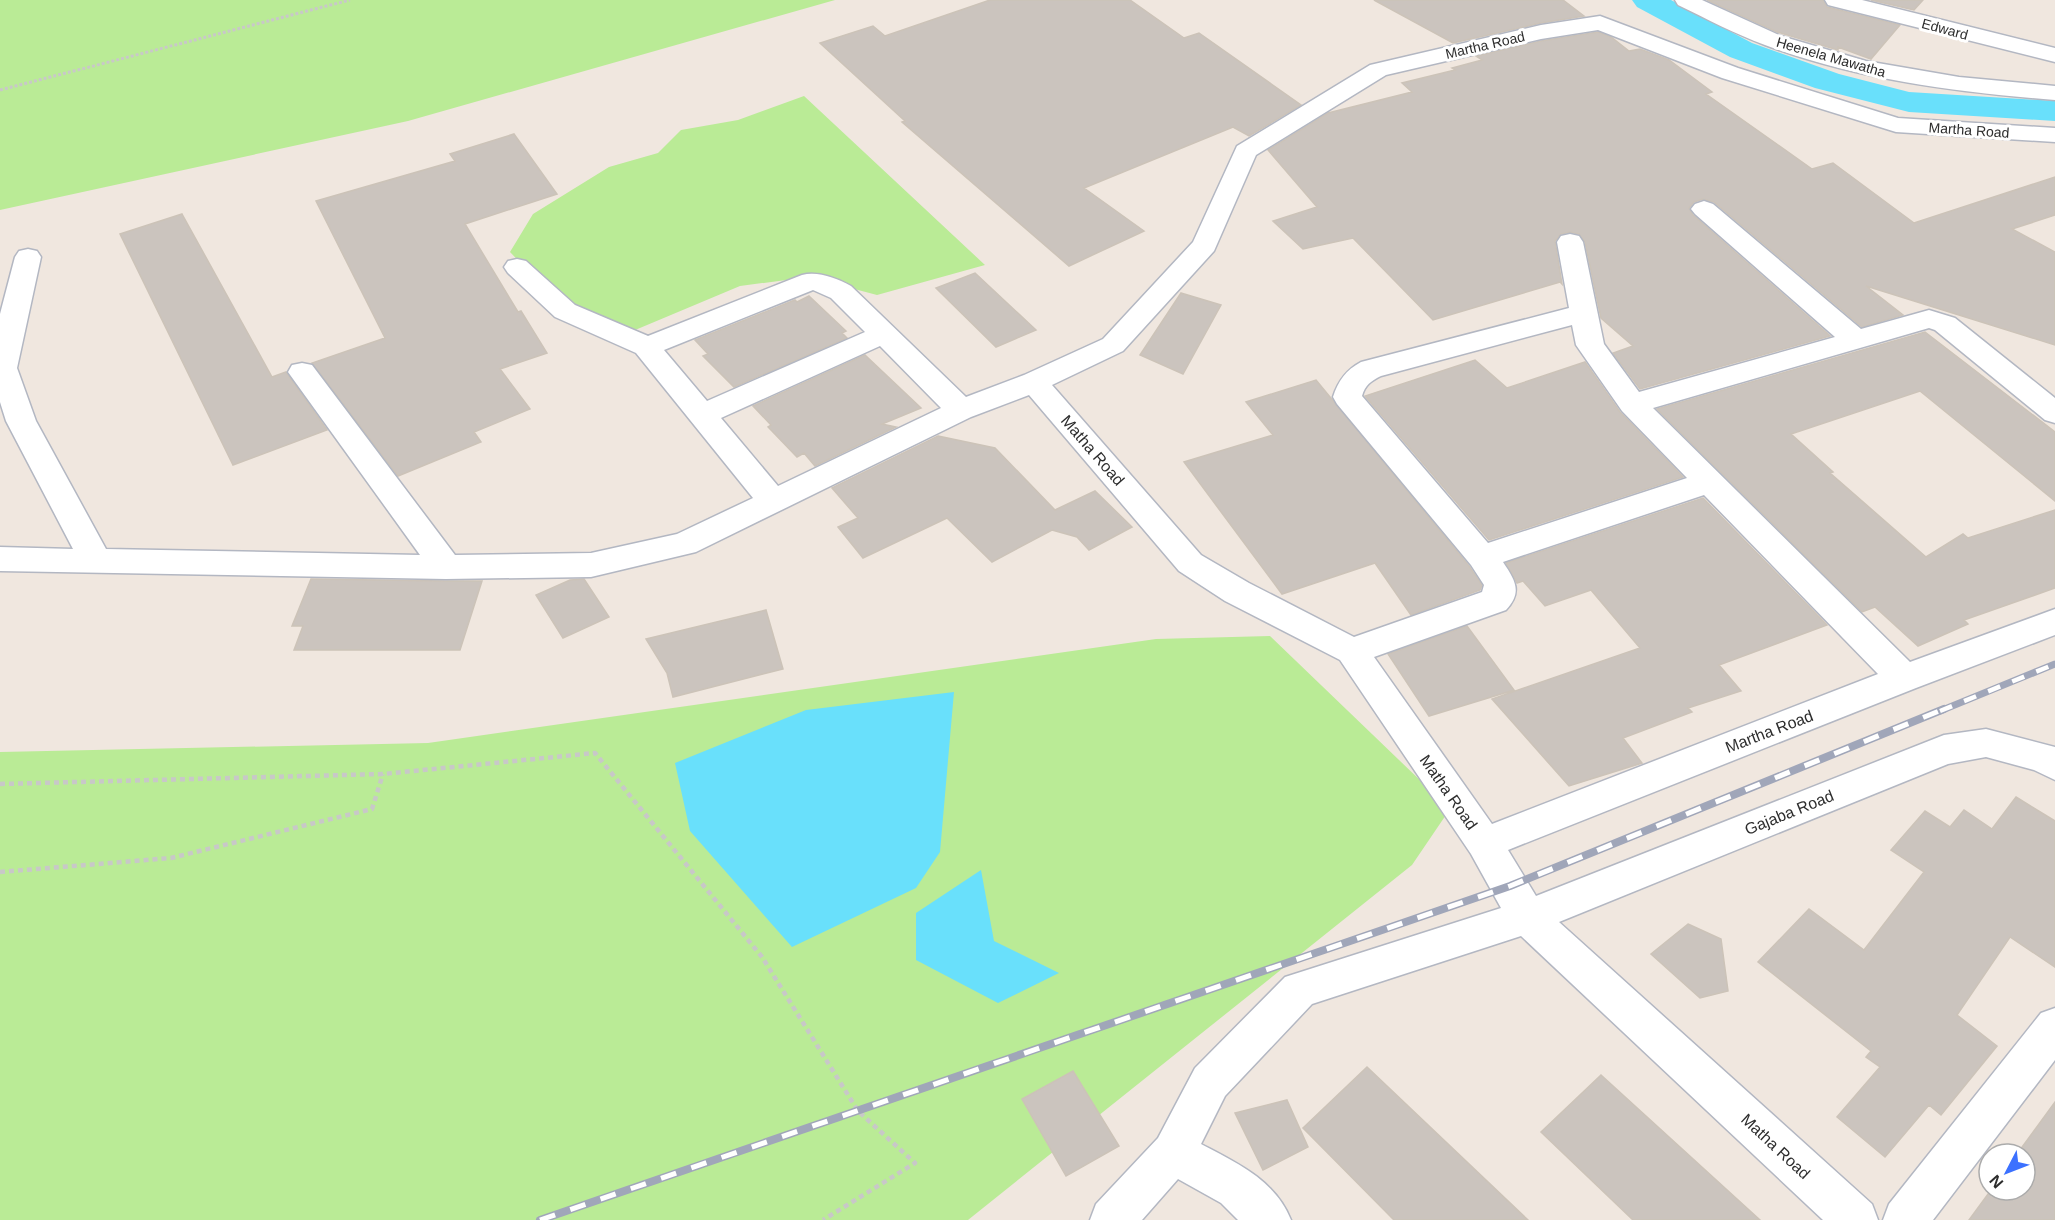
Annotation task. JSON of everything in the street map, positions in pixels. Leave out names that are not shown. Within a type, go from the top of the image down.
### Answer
[{"type":"street","name":"Heenela Mawatha","points":[[1686,0],[1784,46],[1879,72],[2007,90],[2055,93]]},
{"type":"street","name":"Edward","points":[[1836,0],[2055,55]]},
{"type":"street","name":"Martha Road","points":[[0,559],[446,567],[591,565],[685,544],[961,410],[1034,382],[1113,345],[1205,245],[1246,151],[1378,70],[1541,32],[1600,23],[1730,73],[1896,125],[2055,135]]},
{"type":"street","points":[[1704,209],[1855,339]]},
{"type":"street","points":[[1570,242],[1590,345],[1632,404],[1904,678]]},
{"type":"street","points":[[28,257],[3,368],[21,421],[95,559]]},
{"type":"street","points":[[517,267],[544,294],[567,312],[629,336],[646,347],[774,501]]},
{"type":"street","points":[[646,347],[811,281],[828,285],[841,292],[961,410]]},
{"type":"street","points":[[1352,651],[1494,601],[1500,595],[1500,583],[1482,557],[1347,397],[1351,383],[1359,375],[1371,369],[1584,313]]},
{"type":"street","points":[[1632,404],[1929,319],[1945,324],[2055,413]]},
{"type":"street","points":[[702,416],[884,334]]},
{"type":"street","points":[[303,372],[446,567]]},
{"type":"street","name":"Matha Road","points":[[1034,382],[1190,562],[1237,592],[1352,651],[1484,843],[1527,917],[1856,1220]]},
{"type":"street","points":[[1482,557],[1709,482]]},
{"type":"street","name":"Martha Road","points":[[1484,843],[1904,678],[2055,622]]},
{"type":"street","name":"Gajaba Road","points":[[1112,1220],[1173,1153],[1210,1082],[1299,990],[1527,917],[1944,750],[1986,742],[2044,758],[2055,765]]},
{"type":"street","points":[[1905,1220],[2055,1027]]},
{"type":"street","points":[[1173,1153],[1238,1187],[1269,1220]]},
{"type":"path","points":[[0,90],[350,0]]},
{"type":"path","points":[[0,784],[383,774],[596,753],[762,957],[858,1111],[915,1163],[823,1220]]},
{"type":"path","points":[[0,872],[171,858],[372,809],[383,774]]},
{"type":"green space","points":[[0,0],[835,0],[408,121],[0,210]]},
{"type":"green space","points":[[804,96],[985,265],[877,295],[809,277],[740,286],[628,333],[561,305],[510,252],[533,214],[609,167],[658,153],[681,130],[738,120]]},
{"type":"green space","points":[[1270,636],[1450,809],[1412,865],[968,1220],[0,1220],[0,752],[428,743],[1156,639]]},
{"type":"water","points":[[954,692],[940,852],[916,888],[792,947],[690,831],[675,763],[806,710]]},
{"type":"water","points":[[981,870],[994,941],[1059,973],[998,1003],[916,960],[916,913]]},
{"type":"building","points":[[990,0],[1130,0],[1184,38],[1199,33],[1301,105],[1249,136],[1233,127],[1084,188],[1144,231],[1069,266],[902,122],[905,121],[820,43],[873,26],[885,36]]},
{"type":"building","points":[[1374,0],[1563,0],[1584,16],[1541,23],[1453,43]]},
{"type":"building","points":[[1707,0],[1823,0],[1827,7],[1900,25],[1871,59],[1838,47],[1838,50],[1777,32]]},
{"type":"building","points":[[1871,0],[1923,0],[1914,10]]},
{"type":"building","points":[[1598,32],[1611,37],[1629,51],[1640,49],[1669,60],[1712,92],[1706,94],[1812,169],[1833,163],[1914,223],[2055,177],[2055,215],[2012,229],[2055,252],[2055,345],[1866,286],[1903,315],[1862,327],[1714,202],[1703,199],[1694,202],[1689,208],[1693,215],[1830,336],[1640,389],[1613,353],[1633,346],[1601,318],[1585,242],[1579,234],[1570,232],[1561,234],[1555,241],[1562,284],[1560,282],[1433,320],[1353,238],[1303,249],[1273,221],[1317,207],[1268,150],[1328,113],[1412,92],[1402,83],[1455,70],[1452,68],[1482,60],[1476,56],[1541,41]]},
{"type":"building","points":[[514,134],[557,194],[465,224],[518,312],[521,311],[547,353],[500,369],[530,409],[474,432],[481,442],[398,476],[312,363],[385,338],[316,201],[455,161],[450,154]]},
{"type":"building","points":[[182,214],[272,377],[286,372],[327,430],[233,465],[120,234]]},
{"type":"building","points":[[975,273],[1036,330],[996,347],[936,288]]},
{"type":"building","points":[[1181,293],[1221,305],[1183,374],[1140,355]]},
{"type":"building","points":[[809,296],[846,331],[842,333],[847,338],[734,387],[703,356],[708,354],[695,340],[795,300],[797,302]]},
{"type":"building","points":[[1925,332],[2055,432],[2055,501],[1920,391],[1791,434],[1833,472],[1830,473],[1926,557],[1963,534],[1968,538],[2055,510],[2055,588],[1964,620],[1968,624],[1918,646],[1875,607],[1862,612],[1657,409]]},
{"type":"building","points":[[865,355],[921,408],[882,424],[896,427],[815,466],[804,453],[797,457],[768,427],[771,425],[753,406]]},
{"type":"building","points":[[1475,360],[1507,388],[1585,362],[1620,412],[1683,477],[1489,540],[1365,396]]},
{"type":"building","points":[[1316,380],[1469,566],[1482,585],[1480,590],[1411,615],[1375,563],[1282,594],[1184,462],[1273,435],[1246,402]]},
{"type":"building","points":[[938,436],[995,448],[1055,510],[1095,491],[1132,527],[1089,550],[1077,537],[1052,530],[992,562],[947,518],[863,558],[838,527],[858,518],[832,488]]},
{"type":"building","points":[[1703,498],[1827,625],[1719,665],[1741,691],[1688,708],[1692,712],[1623,738],[1642,763],[1569,786],[1492,699],[1640,648],[1591,590],[1545,606],[1523,581],[1517,583],[1506,563]]},
{"type":"building","points":[[311,579],[482,581],[460,650],[294,650],[303,626],[292,626]]},
{"type":"building","points":[[584,579],[609,617],[563,638],[536,595],[570,580]]},
{"type":"building","points":[[766,610],[783,669],[673,697],[667,673],[646,639]]},
{"type":"building","points":[[1467,626],[1514,690],[1429,716],[1388,654]]},
{"type":"building","points":[[2016,797],[2055,821],[2055,967],[2010,937],[1957,1015],[1997,1046],[1941,1115],[1929,1105],[1885,1157],[1837,1117],[1880,1067],[1866,1057],[1871,1051],[1758,962],[1809,909],[1864,950],[1924,872],[1891,850],[1925,811],[1950,827],[1964,810],[1992,829]]},
{"type":"building","points":[[1688,924],[1721,939],[1728,991],[1700,998],[1651,954]]},
{"type":"building","points":[[1367,1067],[1528,1220],[1394,1220],[1303,1128]]},
{"type":"building","points":[[1073,1071],[1119,1146],[1066,1176],[1022,1099]]},
{"type":"building","points":[[1601,1075],[1760,1220],[1633,1220],[1541,1132]]},
{"type":"building","points":[[1287,1100],[1308,1147],[1263,1170],[1235,1113]]},
{"type":"building","points":[[2055,1102],[2055,1220],[1969,1220],[1982,1202],[2037,1202],[2037,1142],[2026,1142]]},
{"type":"waterway","points":[[1648,0],[1741,50],[1827,81],[1909,102],[2055,111]]},
{"type":"railway","points":[[1940,711],[2055,664]]},
{"type":"railway","points":[[540,1220],[1510,886],[1944,709]]}]
